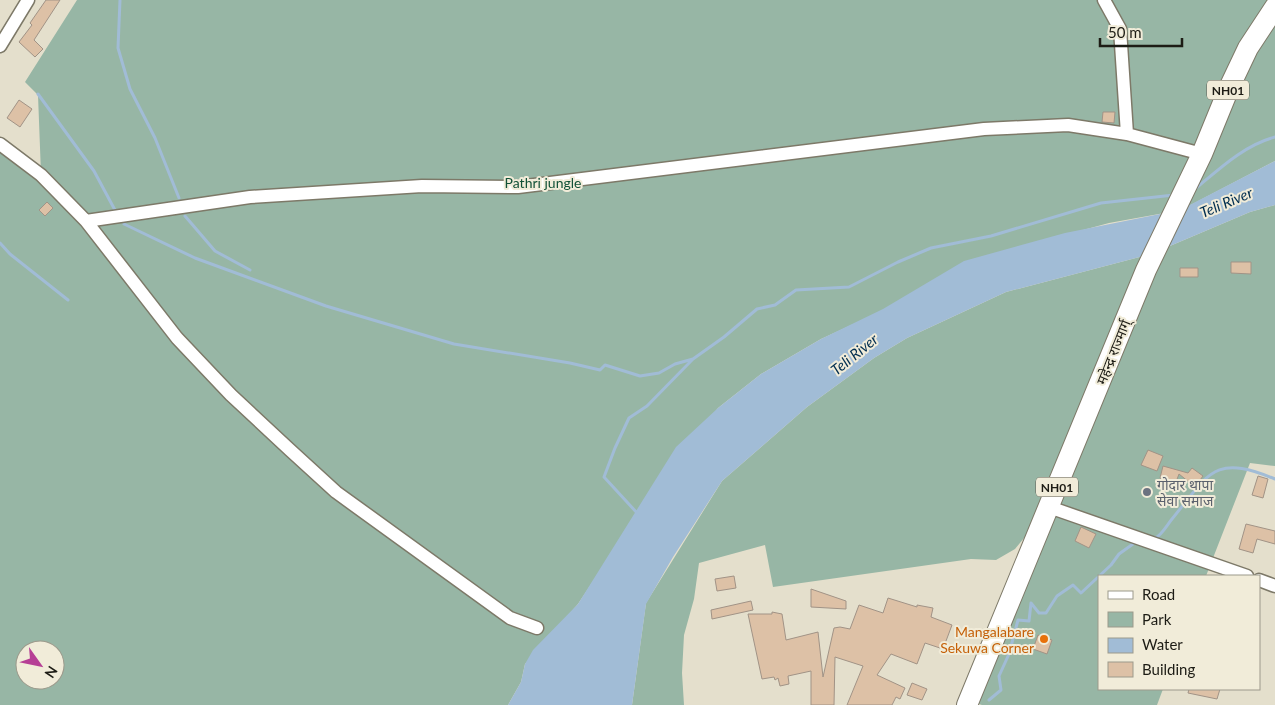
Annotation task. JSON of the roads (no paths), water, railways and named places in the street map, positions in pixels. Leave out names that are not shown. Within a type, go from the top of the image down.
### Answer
[{"type":"highway","name":"महेन्द्र राज्मार्ग्","points":[[973,704],[1049,507],[1146,270],[1202,154],[1229,88],[1248,48],[1275,7]]},
{"type":"street","points":[[0,46],[28,0]]},
{"type":"street","points":[[1104,0],[1120,29],[1127,134]]},
{"type":"street","points":[[86,221],[250,197],[422,186],[518,187],[984,129],[1068,125],[1127,134],[1202,154]]},
{"type":"street","points":[[0,144],[41,175],[86,221],[177,338],[231,395],[296,456],[336,492],[510,618],[537,628]]},
{"type":"street","points":[[1049,507],[1244,575]]},
{"type":"street","points":[[1260,580],[1275,586]]},
{"type":"water","name":"Teli River","points":[[1275,161],[1275,205],[1250,212],[1151,254],[1006,292],[907,338],[874,358],[807,407],[722,481],[673,557],[646,604],[632,705],[508,705],[521,682],[525,664],[533,650],[578,604],[676,447],[718,408],[761,374],[821,339],[883,309],[964,261],[1065,233],[1180,210]]},
{"type":"waterway","points":[[120,0],[118,48],[130,89],[155,138],[179,198]]},
{"type":"waterway","points":[[38,94],[94,171],[116,212]]},
{"type":"waterway","points":[[1194,190],[1242,152],[1275,137]]},
{"type":"waterway","points":[[124,224],[195,258],[326,306],[454,344],[570,363],[600,370],[605,365],[640,376],[659,373],[675,364],[693,359],[724,337],[757,309],[775,305],[796,290],[849,287],[898,262],[931,248],[991,236],[1101,203],[1174,195]]},
{"type":"waterway","points":[[185,216],[215,251],[250,270]]},
{"type":"waterway","points":[[0,243],[10,254],[68,300]]},
{"type":"waterway","points":[[638,514],[604,477],[629,418],[647,406],[693,359]]},
{"type":"waterway","points":[[1155,538],[1162,533],[1195,490],[1214,472],[1225,468],[1238,468],[1254,471],[1275,479]]},
{"type":"waterway","points":[[1100,575],[1119,554],[1133,544]]},
{"type":"waterway","points":[[989,700],[1001,690],[999,676],[1009,654],[1018,620],[1029,621],[1031,603],[1039,613],[1046,613],[1057,596],[1073,585],[1081,593],[1098,577]]},
{"type":"place","name":"गोदार थापा सेवा समाज","points":[[1147,492]]},
{"type":"place","name":"Mangalabare Sekuwa Corner","points":[[1044,639]]},
{"type":"park label","name":"Pathri jungle","points":[[543,182]]}]
